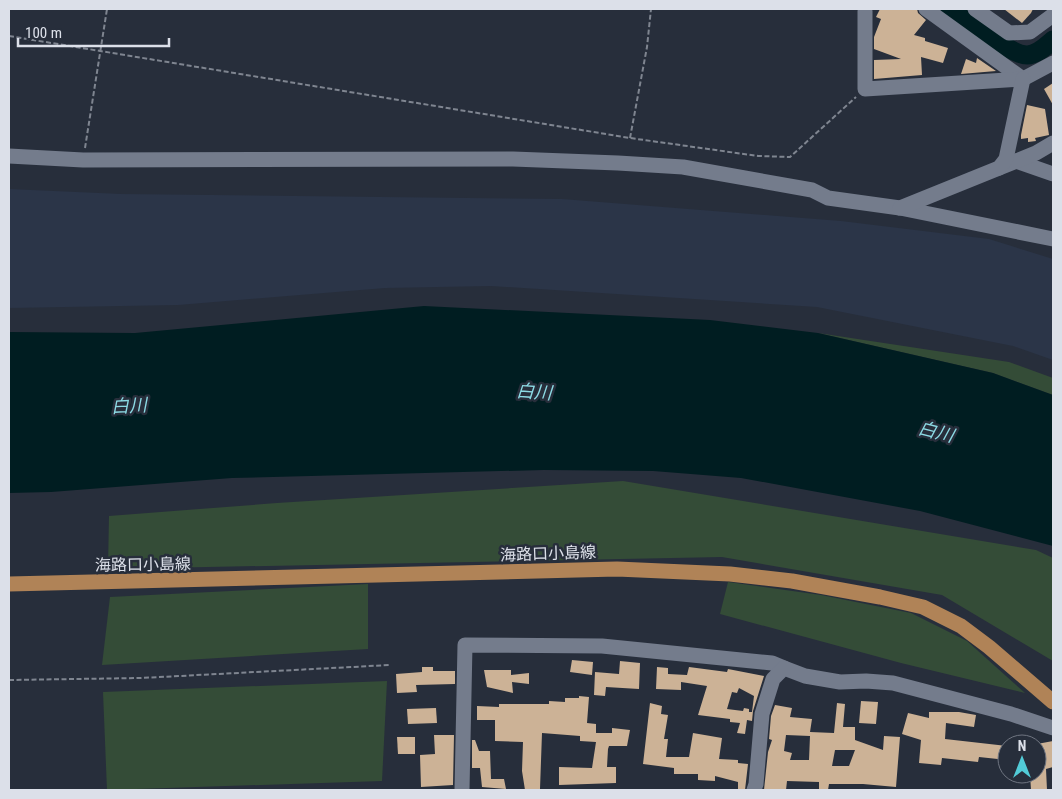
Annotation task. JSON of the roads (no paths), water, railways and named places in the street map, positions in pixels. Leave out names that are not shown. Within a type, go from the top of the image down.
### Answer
[{"type":"main road","name":"海路口小島線","points":[[9,584],[617,569],[738,575],[792,581],[923,607],[961,626],[989,647],[1053,702]]},
{"type":"street","points":[[926,9],[1023,79]]},
{"type":"street","points":[[976,9],[1009,33],[1030,32],[1053,15]]},
{"type":"street","points":[[865,11],[865,89],[1023,79],[1053,63]]},
{"type":"street","points":[[999,168],[1006,159],[1023,79]]},
{"type":"street","points":[[900,208],[1036,153],[1053,143]]},
{"type":"street","points":[[9,156],[83,160],[513,159],[683,167],[812,190],[828,198],[900,208],[1053,240]]},
{"type":"street","points":[[1016,161],[1053,174]]},
{"type":"street","points":[[462,790],[465,646],[602,646],[772,663],[805,676],[840,682],[893,683],[1011,714],[1053,728]]},
{"type":"street","points":[[754,790],[762,714],[774,679],[784,668]]},
{"type":"water","name":"白川","points":[[424,306],[710,320],[818,333],[993,373],[1053,395],[1053,546],[920,511],[741,478],[653,471],[544,470],[232,478],[51,492],[9,493],[9,332],[135,333]]},
{"type":"waterway","points":[[950,9],[999,43],[1019,53],[1034,54],[1053,40]]}]
